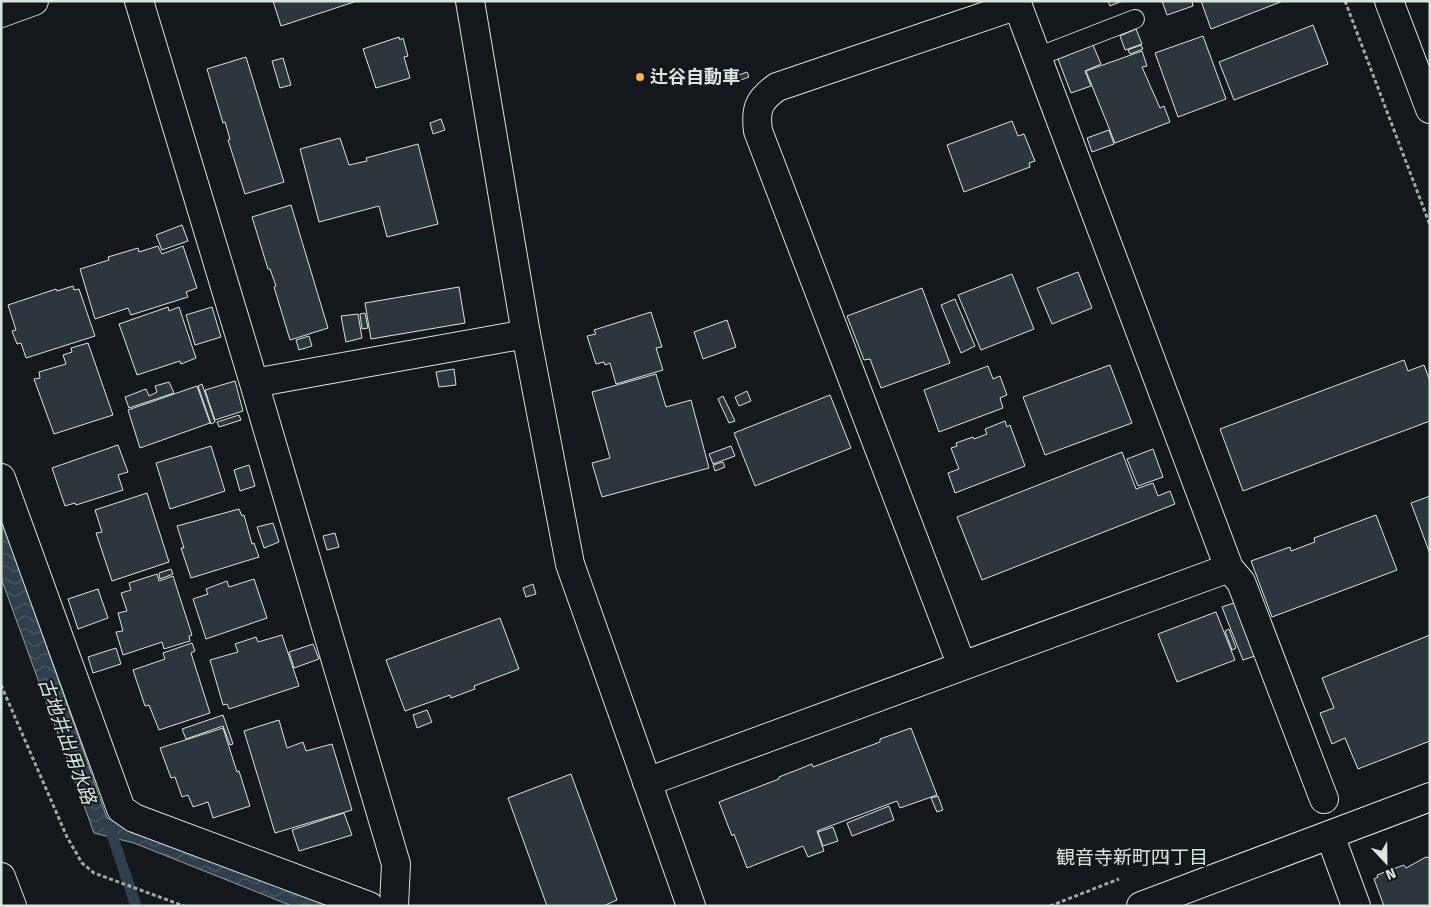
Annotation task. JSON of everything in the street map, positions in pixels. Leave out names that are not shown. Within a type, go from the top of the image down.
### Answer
[{"type":"street","points":[[1,13],[34,1]]},
{"type":"street","points":[[139,1],[396,864],[394,906]]},
{"type":"street","points":[[470,1],[526,334],[570,564],[691,906]]},
{"type":"street","points":[[1389,1],[1430,109]]},
{"type":"street","points":[[962,666],[758,130],[756,117],[761,100],[777,87],[1017,3],[1229,568],[1241,582],[1324,799]]},
{"type":"street","points":[[254,383],[526,334]]},
{"type":"street","points":[[1,478],[121,809],[134,818],[370,906]]},
{"type":"street","points":[[646,782],[1229,568]]},
{"type":"street","points":[[1141,906],[1430,797]]},
{"type":"street","points":[[1330,835],[1356,906]]},
{"type":"street","points":[[1,877],[12,906]]},
{"type":"lane","points":[[1037,57],[1135,19]]},
{"type":"path","points":[[1345,1],[1430,225]]},
{"type":"path","points":[[1,685],[67,837],[82,863],[94,873],[184,906]]},
{"type":"water","name":"古地井出用水路","points":[[1,517],[107,818],[335,906],[292,906],[134,843],[94,833],[1,578]]},
{"type":"building","points":[[273,1],[357,1],[281,26]]},
{"type":"building","points":[[1108,1],[1122,1],[1110,6]]},
{"type":"building","points":[[1162,1],[1192,1],[1193,6],[1167,15]]},
{"type":"building","points":[[1201,1],[1283,1],[1211,29]]},
{"type":"building","points":[[1313,25],[1328,64],[1234,100],[1219,62]]},
{"type":"building","points":[[1136,29],[1142,44],[1125,50],[1120,36]]},
{"type":"building","points":[[1203,36],[1226,99],[1178,117],[1155,53]]},
{"type":"building","points":[[399,37],[400,40],[403,38],[408,56],[404,57],[410,78],[376,88],[363,49]]},
{"type":"building","points":[[1093,45],[1101,64],[1085,71],[1091,86],[1071,93],[1058,59]]},
{"type":"building","points":[[1141,45],[1143,49],[1130,54],[1128,50]]},
{"type":"building","points":[[1142,51],[1147,66],[1142,67],[1160,108],[1164,106],[1170,122],[1115,143],[1086,71]]},
{"type":"building","points":[[246,57],[284,182],[245,194],[228,140],[230,139],[225,122],[223,123],[207,69]]},
{"type":"building","points":[[283,58],[291,85],[280,88],[272,61]]},
{"type":"building","points":[[747,72],[749,77],[738,81],[736,76]]},
{"type":"building","points":[[441,119],[445,130],[433,134],[430,123]]},
{"type":"building","points":[[1012,121],[1018,136],[1024,134],[1035,161],[1029,163],[1030,167],[964,192],[947,145]]},
{"type":"building","points":[[1109,130],[1114,144],[1092,152],[1087,138]]},
{"type":"building","points":[[340,138],[349,165],[367,161],[366,158],[418,144],[438,224],[387,237],[379,206],[319,222],[300,149]]},
{"type":"building","points":[[291,205],[328,328],[290,340],[274,287],[276,286],[270,269],[268,269],[252,217]]},
{"type":"building","points":[[182,225],[188,241],[162,250],[156,235]]},
{"type":"building","points":[[158,246],[162,254],[183,246],[197,288],[186,292],[188,297],[131,315],[128,308],[95,319],[80,269],[109,260],[108,257],[138,248],[139,252]]},
{"type":"building","points":[[1078,272],[1092,308],[1052,324],[1037,288]]},
{"type":"building","points":[[1012,274],[1034,329],[981,350],[958,295]]},
{"type":"building","points":[[73,286],[74,290],[79,289],[95,336],[26,358],[21,343],[17,344],[12,331],[16,330],[8,305],[56,289],[57,291]]},
{"type":"building","points":[[459,287],[465,323],[371,339],[365,303]]},
{"type":"building","points":[[922,288],[950,363],[881,388],[870,359],[864,360],[847,316]]},
{"type":"building","points":[[955,299],[975,346],[961,353],[941,305]]},
{"type":"building","points":[[168,307],[169,311],[179,307],[196,358],[181,364],[180,361],[137,375],[119,324]]},
{"type":"building","points":[[212,307],[221,337],[195,345],[186,315]]},
{"type":"building","points":[[651,312],[662,347],[656,348],[663,370],[616,384],[610,363],[605,365],[604,362],[596,364],[587,336],[596,334],[594,330]]},
{"type":"building","points":[[365,313],[368,328],[362,329],[360,314]]},
{"type":"building","points":[[358,314],[362,338],[346,342],[341,316]]},
{"type":"building","points":[[727,320],[736,347],[703,359],[694,332]]},
{"type":"building","points":[[309,336],[312,346],[299,350],[296,340]]},
{"type":"building","points":[[88,343],[113,415],[54,434],[34,379],[40,378],[39,372],[66,364],[63,355],[72,352],[71,348]]},
{"type":"building","points":[[1404,360],[1408,371],[1424,365],[1430,381],[1430,421],[1243,491],[1220,429]]},
{"type":"building","points":[[1110,365],[1132,423],[1045,455],[1023,397]]},
{"type":"building","points":[[988,366],[993,379],[1000,376],[1007,395],[1000,398],[1003,408],[939,432],[924,390]]},
{"type":"building","points":[[454,369],[456,385],[439,387],[436,372]]},
{"type":"building","points":[[656,374],[666,407],[691,400],[709,468],[602,497],[592,463],[610,458],[592,392]]},
{"type":"building","points":[[235,381],[243,411],[215,420],[205,390]]},
{"type":"building","points":[[169,382],[174,393],[129,408],[125,397],[146,389],[149,396],[157,392],[155,386]]},
{"type":"building","points":[[202,384],[215,422],[211,424],[198,386]]},
{"type":"building","points":[[197,386],[210,423],[140,448],[128,410]]},
{"type":"building","points":[[747,391],[751,401],[739,406],[735,397]]},
{"type":"building","points":[[830,395],[851,448],[755,486],[734,433]]},
{"type":"building","points":[[723,396],[735,421],[729,423],[718,399]]},
{"type":"building","points":[[239,415],[241,420],[219,427],[217,422]]},
{"type":"building","points":[[1005,421],[1007,427],[1010,425],[1025,466],[955,493],[948,473],[959,469],[951,448],[957,446],[956,443],[987,434],[985,429]]},
{"type":"building","points":[[118,445],[128,472],[118,475],[123,490],[76,505],[75,503],[65,506],[52,468]]},
{"type":"building","points":[[211,446],[225,491],[170,509],[156,463]]},
{"type":"building","points":[[731,446],[735,456],[713,464],[709,454]]},
{"type":"building","points":[[1153,449],[1163,477],[1138,486],[1127,459]]},
{"type":"building","points":[[1122,452],[1136,489],[1153,483],[1158,496],[1170,491],[1175,504],[982,580],[957,517]]},
{"type":"building","points":[[723,462],[725,467],[715,471],[713,465]]},
{"type":"building","points":[[249,465],[255,486],[240,491],[234,470]]},
{"type":"building","points":[[147,493],[169,562],[112,581],[96,533],[102,532],[95,510]]},
{"type":"building","points":[[1430,496],[1430,554],[1411,503]]},
{"type":"building","points":[[239,509],[242,516],[244,515],[252,544],[254,543],[259,557],[191,578],[181,548],[184,548],[177,526]]},
{"type":"building","points":[[1376,515],[1397,570],[1272,617],[1251,561],[1290,547],[1291,551],[1315,542],[1314,538]]},
{"type":"building","points":[[273,523],[279,542],[264,548],[257,527]]},
{"type":"building","points":[[335,533],[339,547],[327,550],[323,536]]},
{"type":"building","points":[[171,569],[173,574],[160,579],[159,573]]},
{"type":"building","points":[[157,574],[159,581],[173,576],[192,635],[189,636],[190,641],[164,649],[162,642],[123,655],[116,632],[123,631],[118,613],[127,611],[121,593],[131,590],[129,583]]},
{"type":"building","points":[[254,579],[267,618],[206,639],[193,599],[208,594],[206,589],[227,581],[229,587]]},
{"type":"building","points":[[533,584],[536,594],[526,597],[523,588]]},
{"type":"building","points":[[98,589],[108,618],[78,629],[68,599]]},
{"type":"building","points":[[1234,603],[1255,656],[1243,660],[1222,607]]},
{"type":"building","points":[[1216,612],[1235,660],[1177,682],[1158,634]]},
{"type":"building","points":[[500,618],[519,669],[474,686],[475,689],[451,698],[450,695],[405,711],[386,660]]},
{"type":"building","points":[[1229,629],[1236,648],[1232,650],[1225,631]]},
{"type":"building","points":[[282,635],[299,686],[229,709],[227,704],[223,705],[210,660],[238,652],[235,644],[256,637],[258,642]]},
{"type":"building","points":[[1430,635],[1430,741],[1358,769],[1345,738],[1332,744],[1320,713],[1334,708],[1322,678]]},
{"type":"building","points":[[192,643],[195,651],[191,653],[210,713],[159,730],[149,705],[145,706],[133,670],[165,659],[163,653]]},
{"type":"building","points":[[313,644],[319,659],[294,668],[289,652]]},
{"type":"building","points":[[116,648],[121,664],[93,673],[88,657]]},
{"type":"building","points":[[427,710],[432,722],[417,728],[413,715]]},
{"type":"building","points":[[223,715],[233,744],[230,745],[223,726],[186,739],[182,729]]},
{"type":"building","points":[[279,720],[287,748],[303,742],[306,751],[332,744],[352,810],[275,833],[244,731]]},
{"type":"building","points":[[223,728],[250,806],[213,818],[208,802],[193,807],[188,795],[182,797],[175,777],[171,778],[160,748]]},
{"type":"building","points":[[911,728],[937,795],[900,808],[897,801],[817,831],[824,851],[808,857],[803,846],[747,868],[719,802],[812,764],[813,767],[880,742],[880,739]]},
{"type":"building","points":[[571,774],[617,900],[603,906],[547,906],[508,798]]},
{"type":"building","points":[[938,796],[943,810],[937,812],[931,798]]},
{"type":"building","points":[[889,806],[894,820],[852,836],[847,823]]},
{"type":"building","points":[[344,813],[352,835],[299,851],[292,830]]},
{"type":"building","points":[[833,827],[838,841],[823,846],[818,832]]},
{"type":"building","points":[[1426,857],[1430,858],[1430,906],[1384,906],[1374,879],[1378,877],[1377,875],[1404,865],[1406,868]]},
{"type":"waterway","points":[[109,826],[136,906]]},
{"type":"place","name":"辻谷自動車","points":[[640,77]]},
{"type":"district","name":"観音寺新町四丁目","points":[[1132,857]]}]
